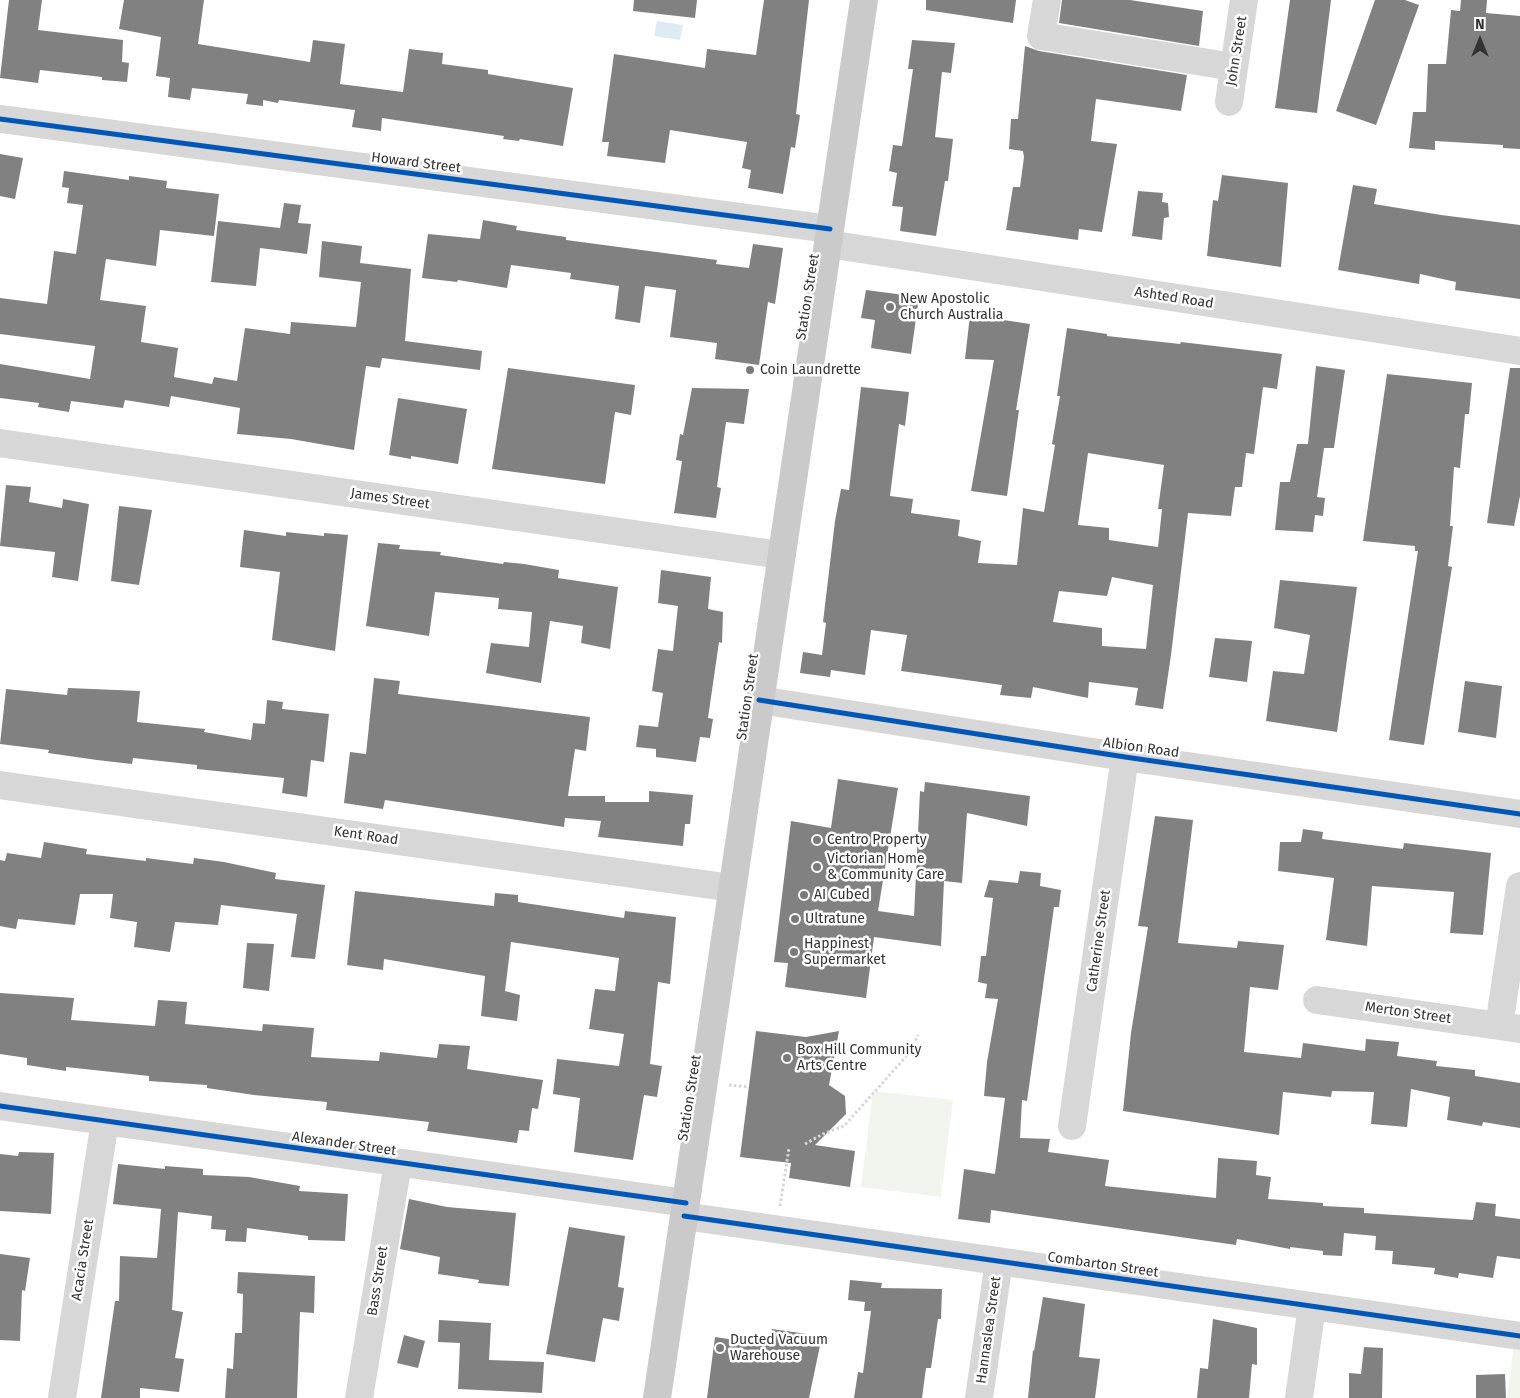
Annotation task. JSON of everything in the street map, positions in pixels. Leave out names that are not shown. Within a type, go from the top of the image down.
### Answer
[{"type":"main road","name":"Station Street","points":[[657,1398],[864,0]]},
{"type":"street","points":[[1047,0],[1041,36],[1234,67]]},
{"type":"street","name":"John Street","points":[[1229,102],[1244,0]]},
{"type":"street","name":"Howard Street","points":[[0,119],[829,236]]},
{"type":"street","name":"Ashted Road","points":[[829,236],[1520,351]]},
{"type":"street","name":"James Street","points":[[0,443],[781,555]]},
{"type":"street","name":"Albion Road","points":[[759,700],[1125,757],[1520,814]]},
{"type":"street","name":"Catherine Street","points":[[1072,1126],[1125,757]]},
{"type":"street","name":"Kent Road","points":[[0,785],[732,888]]},
{"type":"street","name":"Merton Street","points":[[1317,1000],[1510,1027],[1520,886]]},
{"type":"street","name":"Alexander Street","points":[[0,1106],[398,1163],[685,1209]]},
{"type":"street","name":"Acacia Street","points":[[62,1398],[105,1121]]},
{"type":"street","name":"Bass Street","points":[[359,1398],[398,1163]]},
{"type":"street","name":"Combarton Street","points":[[685,1209],[999,1261],[1520,1336]]},
{"type":"street","name":"Hannaslea Street","points":[[978,1398],[999,1261]]},
{"type":"street","points":[[1299,1398],[1312,1306]]},
{"type":"path","points":[[805,1144],[823,1134],[844,1126],[911,1051],[918,1035]]},
{"type":"path","points":[[729,1085],[749,1087]]},
{"type":"path","points":[[780,1206],[789,1148]]},
{"type":"shaded area","points":[[657,21],[683,25],[680,40],[654,36]]},
{"type":"shaded area","points":[[873,1091],[953,1100],[941,1197],[861,1187]]},
{"type":"shaded area","points":[[1515,1336],[1520,1336],[1520,1398],[1507,1398]]},
{"type":"building","points":[[9,0],[42,0],[38,30],[123,40],[122,62],[129,63],[127,82],[102,80],[102,77],[40,70],[38,83],[0,78]]},
{"type":"building","points":[[124,0],[204,0],[198,44],[310,62],[313,40],[345,44],[340,84],[403,92],[409,49],[443,53],[442,64],[488,70],[488,74],[573,88],[563,146],[520,139],[519,141],[503,139],[504,136],[382,118],[381,131],[352,127],[355,110],[279,100],[278,103],[263,100],[263,106],[246,104],[248,94],[192,88],[190,100],[168,97],[170,78],[156,76],[161,37],[119,29]]},
{"type":"building","points":[[634,0],[697,0],[695,18],[633,11]]},
{"type":"building","points":[[764,0],[809,0],[796,114],[800,115],[795,148],[791,147],[783,194],[748,188],[751,170],[742,168],[747,142],[670,130],[665,163],[607,156],[609,142],[602,142],[614,54],[705,68],[707,49],[756,55]]},
{"type":"building","points":[[926,0],[1016,0],[1013,23],[926,10]]},
{"type":"building","points":[[1062,0],[1130,0],[1203,11],[1199,46],[1059,23]]},
{"type":"building","points":[[1290,0],[1331,0],[1317,113],[1275,108]]},
{"type":"building","points":[[1375,0],[1405,0],[1419,5],[1376,125],[1336,111]]},
{"type":"building","points":[[1461,0],[1487,0],[1486,13],[1520,16],[1520,149],[1503,148],[1503,145],[1435,141],[1435,150],[1409,148],[1413,112],[1426,112],[1428,64],[1446,64],[1451,10],[1460,11]]},
{"type":"building","points":[[912,40],[955,43],[951,73],[942,72],[935,137],[953,139],[948,181],[945,181],[936,236],[900,231],[903,207],[892,206],[897,173],[889,171],[893,145],[902,146],[913,69],[908,69]]},
{"type":"building","points":[[1025,46],[1039,51],[1187,75],[1181,111],[1096,99],[1091,141],[1117,144],[1102,232],[1079,229],[1078,240],[1006,230],[1013,187],[1020,187],[1024,157],[1023,151],[1009,149],[1011,119],[1018,119]]},
{"type":"building","points":[[0,154],[23,158],[15,199],[0,196]]},
{"type":"building","points":[[64,171],[129,180],[129,176],[167,181],[166,188],[219,194],[214,236],[160,230],[156,266],[106,259],[100,300],[146,306],[141,342],[178,348],[174,377],[212,384],[214,377],[237,381],[245,328],[290,334],[291,322],[356,327],[361,282],[319,277],[322,241],[362,246],[360,263],[411,269],[405,341],[482,351],[480,370],[382,358],[380,368],[366,366],[354,450],[291,439],[237,434],[240,408],[171,396],[169,407],[125,400],[123,408],[71,401],[69,412],[38,407],[39,403],[0,398],[0,364],[90,379],[95,346],[0,334],[0,298],[47,304],[54,251],[76,254],[83,205],[67,203],[69,188],[62,187]]},
{"type":"building","points":[[1222,175],[1288,183],[1281,267],[1207,256],[1213,200],[1218,201]]},
{"type":"building","points":[[1353,185],[1377,189],[1374,204],[1520,225],[1520,299],[1455,290],[1456,282],[1420,274],[1419,284],[1338,270]]},
{"type":"building","points":[[1138,191],[1163,193],[1162,202],[1168,203],[1169,217],[1164,218],[1162,240],[1132,236]]},
{"type":"building","points":[[284,203],[301,205],[298,223],[311,224],[307,254],[260,248],[256,286],[211,282],[218,221],[280,228]]},
{"type":"building","points":[[483,220],[517,226],[516,230],[566,237],[566,240],[717,260],[716,264],[749,268],[753,244],[783,248],[775,304],[768,302],[759,365],[715,359],[717,343],[670,337],[676,290],[645,286],[640,323],[615,319],[619,286],[570,279],[571,273],[511,265],[507,288],[458,280],[457,282],[422,278],[428,234],[480,239]]},
{"type":"building","points":[[866,290],[919,297],[911,354],[871,348],[875,320],[861,318]]},
{"type":"building","points":[[970,315],[1030,324],[1016,410],[1019,410],[1007,496],[971,491],[994,360],[965,359]]},
{"type":"building","points":[[1067,328],[1107,334],[1107,336],[1180,344],[1181,342],[1282,354],[1277,389],[1263,387],[1254,454],[1246,453],[1242,487],[1235,487],[1231,516],[1188,513],[1163,709],[1135,705],[1138,688],[1089,682],[1088,698],[1033,687],[1031,698],[1000,695],[1002,685],[901,671],[907,635],[871,630],[865,675],[831,670],[830,677],[800,673],[803,652],[822,655],[826,623],[823,622],[835,521],[841,489],[849,490],[861,387],[909,392],[905,426],[899,424],[890,496],[913,499],[911,513],[960,520],[958,536],[981,541],[978,563],[1017,565],[1023,508],[1044,512],[1055,445],[1052,444],[1060,396],[1057,396]],"holes":[[[1088,453],[1164,465],[1158,509],[1162,509],[1158,547],[1109,540],[1109,528],[1078,525]],[[1112,577],[1153,585],[1146,649],[1102,646],[1102,628],[1053,622],[1059,591],[1107,596]]]},
{"type":"building","points":[[1316,366],[1345,370],[1334,448],[1324,448],[1317,497],[1325,498],[1323,516],[1315,515],[1313,532],[1275,530],[1280,482],[1290,482],[1297,444],[1308,444]]},
{"type":"building","points":[[508,368],[635,385],[631,415],[615,412],[605,484],[492,469]]},
{"type":"building","points":[[1510,368],[1520,368],[1520,496],[1514,526],[1487,523]]},
{"type":"building","points":[[1387,374],[1472,383],[1469,414],[1465,414],[1460,468],[1454,467],[1450,526],[1453,526],[1448,566],[1452,567],[1424,745],[1389,740],[1418,551],[1415,551],[1415,546],[1363,541]]},
{"type":"building","points":[[692,388],[749,389],[744,424],[726,422],[717,487],[721,488],[716,518],[674,513],[682,461],[676,460],[680,434],[683,435]]},
{"type":"building","points":[[398,398],[467,409],[458,464],[411,456],[411,459],[389,455]]},
{"type":"building","points":[[6,485],[31,487],[29,502],[62,508],[63,499],[89,504],[78,581],[52,577],[55,552],[0,546]]},
{"type":"building","points":[[119,506],[152,510],[139,585],[111,581]]},
{"type":"building","points":[[244,530],[286,536],[286,532],[324,536],[324,533],[348,535],[335,651],[272,640],[280,572],[240,567]]},
{"type":"building","points":[[378,543],[400,545],[399,549],[441,552],[440,555],[503,564],[504,562],[524,564],[559,570],[558,578],[618,587],[610,649],[581,643],[583,626],[550,621],[541,683],[486,673],[491,643],[529,647],[532,612],[498,609],[499,598],[435,592],[429,636],[366,626]]},
{"type":"building","points":[[661,570],[711,577],[708,609],[723,612],[722,643],[719,642],[708,718],[713,719],[710,738],[700,737],[696,762],[656,757],[656,749],[636,747],[639,725],[658,727],[663,693],[652,691],[658,649],[673,651],[678,606],[658,603]]},
{"type":"building","points":[[1280,580],[1357,587],[1337,732],[1266,721],[1273,671],[1304,674],[1310,635],[1274,628]]},
{"type":"building","points":[[1215,638],[1252,641],[1247,682],[1209,677]]},
{"type":"building","points":[[374,678],[400,681],[398,694],[590,717],[586,751],[575,749],[568,796],[605,796],[605,802],[649,802],[649,791],[693,795],[690,824],[685,824],[683,846],[598,837],[601,821],[565,818],[564,827],[385,800],[383,809],[344,803],[350,752],[366,754]]},
{"type":"building","points":[[1465,681],[1502,686],[1496,738],[1458,732]]},
{"type":"building","points":[[68,688],[140,691],[137,722],[205,729],[204,732],[251,740],[253,723],[265,724],[267,700],[283,702],[282,709],[329,714],[324,762],[311,760],[307,797],[282,793],[284,778],[197,769],[197,765],[133,758],[132,764],[97,760],[48,753],[49,750],[0,744],[6,689],[67,695]]},
{"type":"building","points":[[838,779],[898,788],[878,911],[914,916],[920,791],[924,792],[925,782],[1030,796],[1027,826],[967,813],[962,883],[944,881],[941,946],[874,937],[866,998],[785,987],[788,963],[774,962],[791,821],[831,828]]},
{"type":"building","points":[[1155,816],[1193,820],[1178,943],[1237,948],[1238,941],[1284,945],[1278,990],[1250,987],[1244,1052],[1301,1058],[1303,1043],[1365,1051],[1366,1039],[1399,1042],[1397,1056],[1437,1061],[1436,1066],[1475,1070],[1475,1076],[1520,1083],[1520,1128],[1483,1122],[1482,1126],[1447,1120],[1450,1097],[1411,1089],[1407,1127],[1371,1124],[1374,1092],[1332,1091],[1331,1097],[1283,1092],[1279,1135],[1123,1111],[1131,1033],[1148,927],[1138,926]]},
{"type":"building","points":[[1303,829],[1323,832],[1322,839],[1403,849],[1404,843],[1491,853],[1483,935],[1450,933],[1454,892],[1372,886],[1367,946],[1326,940],[1334,878],[1278,871],[1280,842],[1301,842]]},
{"type":"building","points":[[44,842],[87,849],[86,854],[146,861],[146,858],[193,864],[194,858],[224,862],[276,873],[275,879],[325,885],[315,959],[291,957],[297,914],[221,905],[218,925],[175,922],[170,952],[134,947],[137,922],[110,918],[113,894],[80,894],[75,925],[18,919],[16,929],[0,926],[0,860],[5,861],[7,853],[41,858]]},
{"type":"building","points":[[1020,871],[1041,873],[1040,886],[1061,890],[1059,907],[1054,907],[1027,1101],[1022,1100],[1020,1138],[1050,1139],[1048,1152],[1109,1160],[1105,1186],[1216,1198],[1218,1158],[1257,1161],[1256,1175],[1271,1177],[1268,1199],[1323,1203],[1323,1206],[1364,1208],[1364,1213],[1473,1220],[1476,1202],[1496,1204],[1495,1216],[1520,1219],[1520,1259],[1497,1256],[1493,1278],[1459,1273],[1458,1278],[1434,1274],[1435,1268],[1392,1264],[1393,1251],[1375,1250],[1376,1236],[1344,1233],[1342,1256],[1323,1255],[1323,1251],[1290,1247],[1290,1249],[1237,1239],[1236,1245],[991,1210],[990,1223],[958,1219],[964,1169],[995,1174],[1005,1098],[984,1096],[987,1062],[998,999],[985,998],[987,984],[978,982],[981,956],[986,956],[993,898],[984,897],[989,880],[1018,883]]},
{"type":"building","points":[[355,891],[494,906],[495,893],[518,895],[518,902],[624,918],[625,911],[676,917],[670,984],[658,982],[650,1064],[662,1066],[657,1097],[644,1095],[633,1160],[574,1152],[580,1098],[553,1094],[557,1059],[619,1066],[624,1034],[589,1029],[595,989],[615,991],[619,958],[511,942],[505,991],[520,995],[517,1021],[481,1016],[485,976],[384,959],[383,970],[347,965]]},
{"type":"building","points":[[247,943],[274,944],[269,991],[243,988]]},
{"type":"building","points":[[0,993],[74,998],[71,1020],[155,1026],[158,1000],[187,1002],[185,1024],[262,1031],[263,1024],[314,1028],[311,1057],[379,1061],[380,1052],[437,1058],[439,1044],[470,1046],[467,1069],[543,1080],[538,1109],[532,1108],[529,1131],[519,1130],[517,1143],[427,1131],[429,1122],[326,1110],[327,1102],[254,1095],[207,1088],[207,1085],[149,1081],[149,1076],[66,1067],[66,1071],[27,1065],[27,1058],[0,1054]]},
{"type":"building","points":[[756,1031],[806,1037],[839,1031],[829,1085],[845,1096],[846,1114],[815,1145],[855,1151],[850,1187],[789,1178],[791,1163],[740,1157]]},
{"type":"building","points":[[19,1152],[54,1153],[51,1214],[0,1211],[0,1154],[18,1156]]},
{"type":"building","points":[[118,1164],[165,1169],[165,1166],[203,1169],[203,1175],[249,1177],[300,1186],[299,1191],[348,1194],[345,1241],[308,1240],[308,1236],[247,1228],[246,1242],[225,1241],[226,1230],[211,1229],[212,1216],[178,1212],[172,1310],[183,1312],[175,1358],[184,1359],[179,1392],[140,1388],[140,1398],[101,1398],[115,1301],[119,1301],[120,1256],[157,1258],[161,1209],[113,1204]]},
{"type":"building","points":[[409,1199],[447,1207],[516,1213],[509,1286],[478,1283],[479,1280],[438,1274],[440,1257],[400,1249]]},
{"type":"building","points":[[569,1227],[625,1236],[618,1287],[624,1288],[619,1321],[603,1318],[595,1362],[546,1354]]},
{"type":"building","points":[[0,1254],[30,1258],[25,1291],[22,1290],[20,1341],[0,1340]]},
{"type":"building","points":[[238,1272],[315,1276],[314,1313],[300,1312],[297,1398],[225,1398],[227,1368],[233,1369],[235,1333],[242,1333],[243,1294],[237,1293]]},
{"type":"building","points":[[850,1280],[882,1283],[881,1288],[942,1289],[941,1319],[938,1319],[931,1368],[926,1368],[922,1398],[854,1398],[858,1372],[863,1373],[871,1311],[864,1311],[865,1302],[848,1300]]},
{"type":"building","points":[[1043,1297],[1085,1304],[1079,1357],[1100,1359],[1095,1398],[1028,1398],[1033,1350]]},
{"type":"building","points":[[1213,1319],[1257,1328],[1257,1365],[1252,1364],[1249,1398],[1197,1398],[1200,1368],[1208,1369]]},
{"type":"building","points":[[439,1320],[491,1323],[489,1360],[544,1362],[542,1393],[458,1389],[460,1343],[438,1342]]},
{"type":"building","points":[[772,1329],[822,1336],[809,1398],[707,1398],[715,1337],[769,1345]]},
{"type":"building","points":[[404,1335],[425,1341],[418,1368],[397,1363]]},
{"type":"building","points":[[1364,1347],[1383,1348],[1382,1398],[1349,1398],[1349,1373],[1361,1374]]},
{"type":"building","points":[[1505,1374],[1506,1398],[1476,1398],[1476,1375]]},
{"type":"cycle path","points":[[0,119],[830,229]]},
{"type":"cycle path","points":[[759,700],[1125,757],[1520,814]]},
{"type":"cycle path","points":[[0,1106],[686,1203]]},
{"type":"cycle path","points":[[684,1216],[1520,1336]]},
{"type":"place","name":"New Apostolic Church Australia","points":[[890,307]]},
{"type":"place","name":"Coin Laundrette","points":[[750,370]]},
{"type":"place","name":"Centro Property","points":[[817,840]]},
{"type":"place","name":"Victorian Home & Community Care","points":[[817,867]]},
{"type":"place","name":"AI Cubed","points":[[804,895]]},
{"type":"place","name":"Ultratune","points":[[795,919]]},
{"type":"place","name":"Happinest Supermarket","points":[[794,952]]},
{"type":"place","name":"Box Hill Community Arts Centre","points":[[787,1058]]},
{"type":"place","name":"Ducted Vacuum Warehouse","points":[[720,1348]]}]
